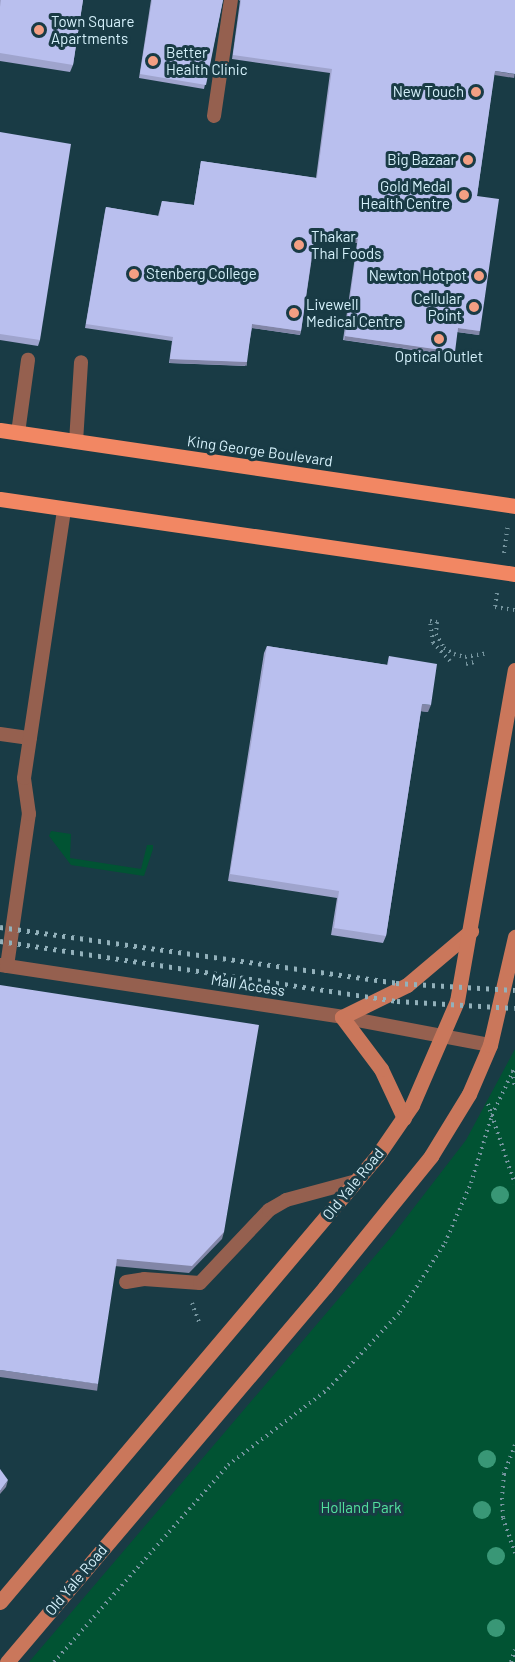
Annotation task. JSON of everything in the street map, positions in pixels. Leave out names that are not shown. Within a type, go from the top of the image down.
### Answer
[{"type":"main road","name":"King George Boulevard","points":[[0,430],[513,506]]},
{"type":"main road","points":[[0,499],[508,573]]},
{"type":"main road","name":"Old Yale Road","points":[[0,1602],[357,1180],[404,1118],[445,1036],[471,932],[515,670]]},
{"type":"main road","points":[[404,1118],[381,1069],[342,1017],[407,985],[471,932]]},
{"type":"main road","name":"Old Yale Road","points":[[7,1662],[416,1176],[469,1094],[490,1045],[515,937]]},
{"type":"lane","points":[[214,116],[231,0]]},
{"type":"lane","points":[[18,433],[28,360]]},
{"type":"lane","points":[[76,442],[81,362]]},
{"type":"lane","points":[[4,965],[29,814],[24,778],[64,508]]},
{"type":"lane","points":[[0,734],[30,738]]},
{"type":"lane","name":"Mall Access","points":[[4,965],[342,1017],[490,1045]]},
{"type":"lane","points":[[126,1282],[144,1279],[200,1282],[255,1221],[286,1200],[357,1180]]},
{"type":"path","points":[[513,506],[508,573],[495,608],[515,610]]},
{"type":"path","points":[[450,661],[433,643],[430,621],[437,622],[436,634],[444,648],[454,654],[465,657],[487,653]]},
{"type":"path","points":[[466,663],[475,662]]},
{"type":"path","points":[[514,1069],[515,1089]]},
{"type":"path","points":[[54,1662],[228,1465],[328,1389],[400,1312],[445,1243],[471,1183],[492,1115],[514,1069]]},
{"type":"path","points":[[488,1104],[515,1184]]},
{"type":"path","points":[[515,1445],[504,1474],[502,1498],[505,1527],[515,1553]]},
{"type":"path","points":[[511,1662],[515,1650]]},
{"type":"green space","points":[[51,831],[71,834],[70,858],[141,869],[147,845],[153,845],[153,849],[144,876],[71,865],[49,836]]},
{"type":"green space","name":"Holland Park","points":[[515,1049],[515,1662],[29,1662],[392,1236],[466,1140]]},
{"type":"building","name":"Town Square Apartments","points":[[1,0],[83,0],[73,65],[0,53]]},
{"type":"building","points":[[152,0],[223,0],[206,85],[140,74]]},
{"type":"building","points":[[241,0],[515,0],[515,74],[495,71],[477,196],[499,199],[480,331],[458,328],[455,352],[345,336],[358,239],[315,233],[301,331],[252,324],[247,362],[170,359],[173,337],[86,324],[106,207],[159,216],[162,201],[194,205],[201,161],[317,178],[332,69],[233,55]]},
{"type":"building","points":[[0,132],[71,144],[40,340],[0,334]]},
{"type":"building","points":[[267,646],[388,665],[389,656],[437,664],[431,705],[422,704],[386,936],[334,928],[339,891],[230,874]]},
{"type":"building","points":[[0,985],[259,1025],[224,1232],[192,1266],[117,1259],[98,1384],[0,1370]]},
{"type":"building","points":[[0,1469],[8,1480],[0,1491]]},
{"type":"railway","points":[[0,927],[396,983],[515,990]]},
{"type":"railway","points":[[0,941],[397,1001],[515,1008]]},
{"type":"place","name":"Town Square Apartments","points":[[39,30]]},
{"type":"place","name":"Better Health Clinic","points":[[153,61]]},
{"type":"place","name":"New Touch","points":[[476,92]]},
{"type":"place","name":"Big Bazaar","points":[[468,160]]},
{"type":"place","name":"Gold Medal Health Centre","points":[[464,195]]},
{"type":"place","name":"Thakar Thal Foods","points":[[299,245]]},
{"type":"place","name":"Stenberg College","points":[[134,274]]},
{"type":"place","name":"Newton Hotpot","points":[[479,276]]},
{"type":"place","name":"Cellular Point","points":[[474,307]]},
{"type":"place","name":"Livewell Medical Centre","points":[[294,313]]},
{"type":"place","name":"Optical Outlet","points":[[439,339]]}]
